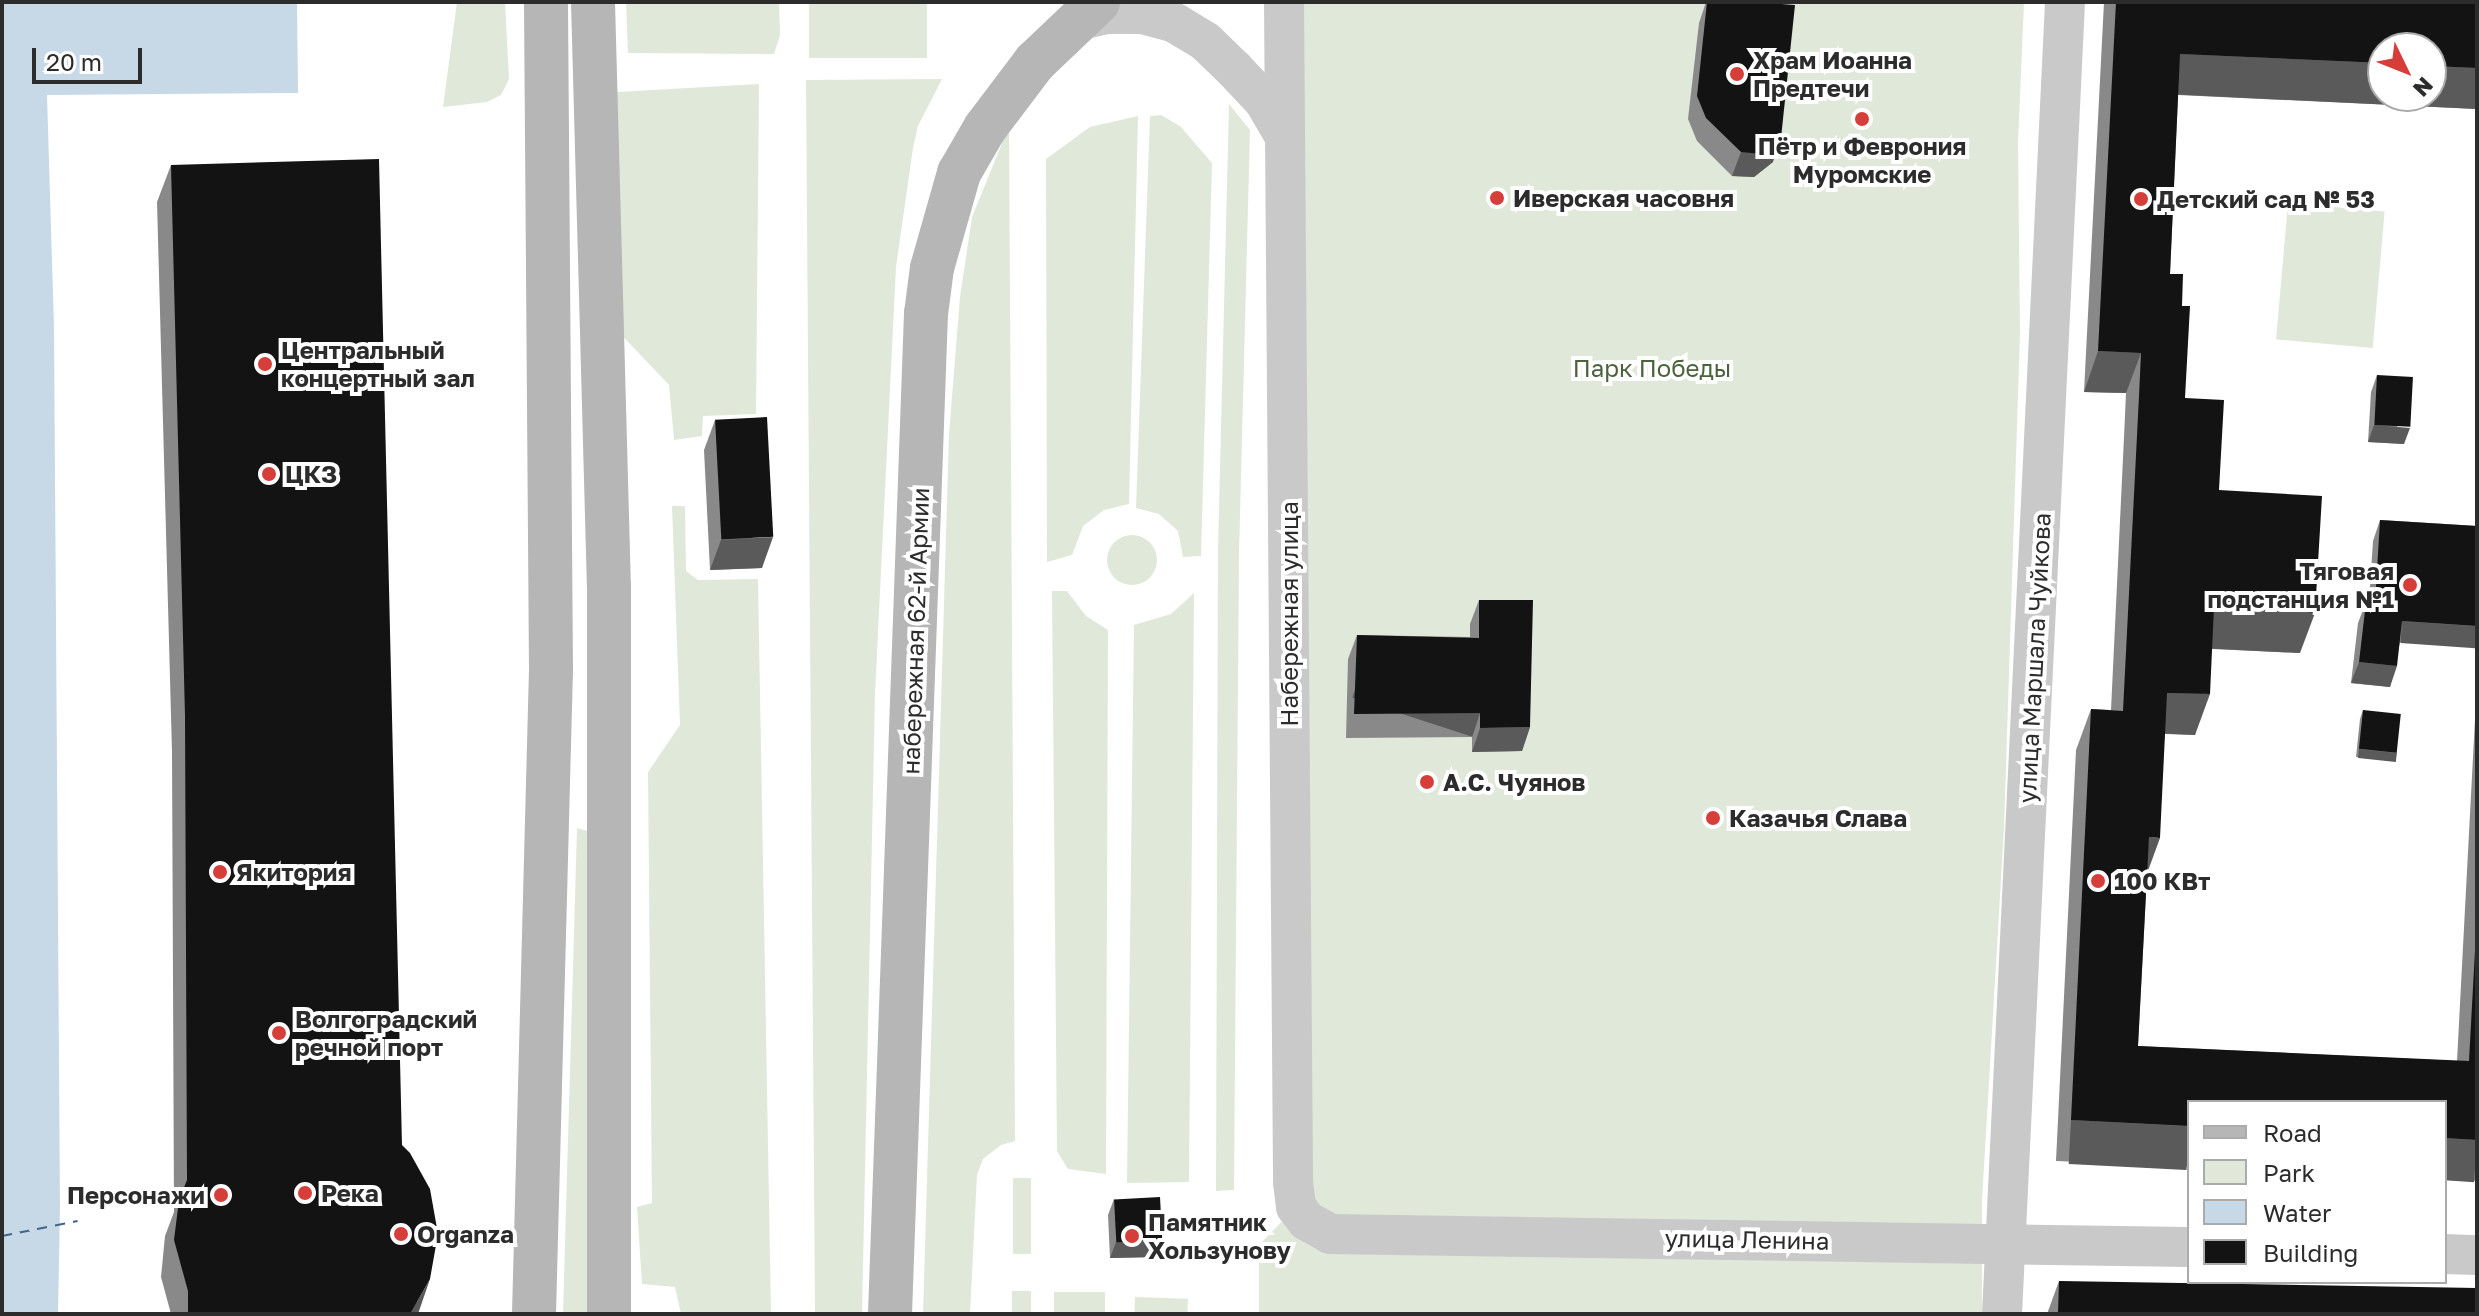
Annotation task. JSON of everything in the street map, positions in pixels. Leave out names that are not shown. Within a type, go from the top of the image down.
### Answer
[{"type":"main road","points":[[534,1314],[551,671],[546,2]]},
{"type":"main road","points":[[593,2],[609,588],[609,1314]]},
{"type":"main road","name":"набережная 62-й Армии","points":[[890,1314],[926,314],[932,268],[959,173],[985,128],[1035,62],[1087,12]]},
{"type":"street","name":"Набережная улица","points":[[1284,2],[1293,1182],[1296,1207],[1307,1221]]},
{"type":"street","name":"улица Маршала Чуйкова","points":[[2002,1314],[2065,2]]},
{"type":"street","points":[[1087,12],[1142,14],[1175,23],[1205,41],[1264,101],[1285,137]]},
{"type":"street","name":"улица Ленина","points":[[1307,1221],[1330,1234],[2187,1247]]},
{"type":"street","points":[[2447,1254],[2477,1255]]},
{"type":"green space","points":[[457,2],[505,2],[509,79],[501,95],[487,102],[443,107]]},
{"type":"green space","points":[[626,2],[779,2],[780,35],[774,54],[628,53]]},
{"type":"green space","points":[[809,2],[927,2],[927,58],[809,58]]},
{"type":"green space","name":"Парк Победы","points":[[1284,2],[2024,2],[2018,143],[2020,333],[2004,829],[1982,1201],[1982,1314],[1259,1314],[1259,1245],[1296,1207]]},
{"type":"green space","points":[[942,79],[918,126],[896,267],[875,694],[862,1314],[815,1314],[806,80]]},
{"type":"green space","points":[[759,84],[756,414],[703,416],[702,436],[674,440],[669,385],[615,328],[617,92]]},
{"type":"green space","points":[[1229,104],[1250,130],[1239,554],[1234,1190],[1216,1191],[1218,550]]},
{"type":"green space","points":[[1161,115],[1180,126],[1212,163],[1201,556],[1183,557],[1178,531],[1159,514],[1136,508],[1150,116]]},
{"type":"green space","points":[[1138,116],[1129,504],[1104,510],[1083,526],[1072,555],[1047,562],[1046,159],[1090,127]]},
{"type":"green space","points":[[1009,126],[1015,1141],[1001,1145],[983,1159],[977,1175],[970,1314],[923,1314],[949,434],[960,297],[972,217]]},
{"type":"green space","points":[[2288,203],[2385,211],[2373,348],[2276,339]]},
{"type":"green space","points":[[672,506],[685,506],[686,571],[698,580],[758,579],[771,1314],[681,1314],[675,1287],[642,1284],[637,1207],[652,1203],[648,772],[680,725]]},
{"type":"green space","points":[[1122,536],[1142,536],[1156,550],[1156,570],[1142,584],[1122,584],[1108,570],[1108,550]]},
{"type":"green space","points":[[1052,591],[1067,591],[1086,616],[1108,630],[1106,1174],[1068,1169],[1057,1151]]},
{"type":"green space","points":[[1194,593],[1189,1182],[1127,1183],[1134,625],[1171,614]]},
{"type":"green space","points":[[577,828],[588,831],[589,1314],[563,1314]]},
{"type":"green space","points":[[1013,1178],[1031,1178],[1031,1254],[1013,1254]]},
{"type":"green space","points":[[1012,1291],[1031,1291],[1031,1314],[1012,1314]]},
{"type":"green space","points":[[1054,1292],[1105,1292],[1105,1314],[1054,1314]]},
{"type":"green space","points":[[1135,1297],[1188,1299],[1187,1314],[1134,1314]]},
{"type":"water","points":[[2,2],[297,2],[298,93],[47,95],[54,327],[60,1208],[58,1314],[2,1314]]},
{"type":"building","name":"Храм Иоанна Предтечи","points":[[1707,2],[1795,5],[1781,138],[1762,154],[1741,152],[1706,118],[1697,96]]},
{"type":"building","points":[[2116,2],[2477,2],[2477,68],[2447,67],[2447,32],[2367,32],[2367,62],[2180,54],[2170,274],[2183,274],[2182,306],[2190,306],[2185,398],[2224,400],[2219,490],[2322,496],[2315,613],[2214,607],[2210,694],[2167,693],[2160,838],[2149,837],[2138,1046],[2469,1061],[2477,914],[2477,1140],[2447,1138],[2447,1100],[2187,1100],[2187,1126],[2071,1120],[2091,709],[2123,711],[2141,353],[2098,351]]},
{"type":"building","points":[[379,159],[402,1145],[410,1153],[430,1189],[438,1234],[430,1279],[410,1314],[188,1314],[188,1291],[174,1240],[179,1200],[187,1180],[185,716],[171,165]]},
{"type":"building","points":[[2377,375],[2413,377],[2410,427],[2374,425]]},
{"type":"building","points":[[767,417],[773,537],[721,540],[715,420]]},
{"type":"building","points":[[2380,520],[2477,526],[2477,626],[2402,621],[2397,666],[2359,662],[2366,602],[2375,603]]},
{"type":"building","points":[[1479,600],[1533,600],[1530,727],[1480,728],[1480,713],[1354,714],[1357,635],[1479,638]]},
{"type":"building","points":[[2363,710],[2401,714],[2397,753],[2359,749]]},
{"type":"building","points":[[1160,1197],[1162,1240],[1116,1242],[1114,1199]]},
{"type":"building","points":[[2059,1281],[2477,1288],[2477,1314],[2058,1314]]},
{"type":"ferry route","points":[[2,1236],[78,1221]]},
{"type":"place","name":"Храм Иоанна Предтечи","points":[[1737,74]]},
{"type":"place","name":"Пётр и Феврония Муромские","points":[[1862,119]]},
{"type":"place","name":"Иверская часовня","points":[[1497,198]]},
{"type":"place","name":"Детский сад № 53","points":[[2141,199]]},
{"type":"place","name":"Центральный концертный зал","points":[[265,364]]},
{"type":"place","name":"ЦКЗ","points":[[269,474]]},
{"type":"place","name":"Тяговая подстанция №1","points":[[2410,585]]},
{"type":"place","name":"А.С. Чуянов","points":[[1427,782]]},
{"type":"place","name":"Казачья Слава","points":[[1713,818]]},
{"type":"place","name":"Якитория","points":[[220,872]]},
{"type":"place","name":"100 КВт","points":[[2098,881]]},
{"type":"place","name":"Волгоградский речной порт","points":[[279,1033]]},
{"type":"place","name":"Река","points":[[305,1193]]},
{"type":"place","name":"Персонажи","points":[[221,1195]]},
{"type":"place","name":"Organza","points":[[401,1234]]},
{"type":"place","name":"Памятник Хользунову","points":[[1132,1236]]}]
